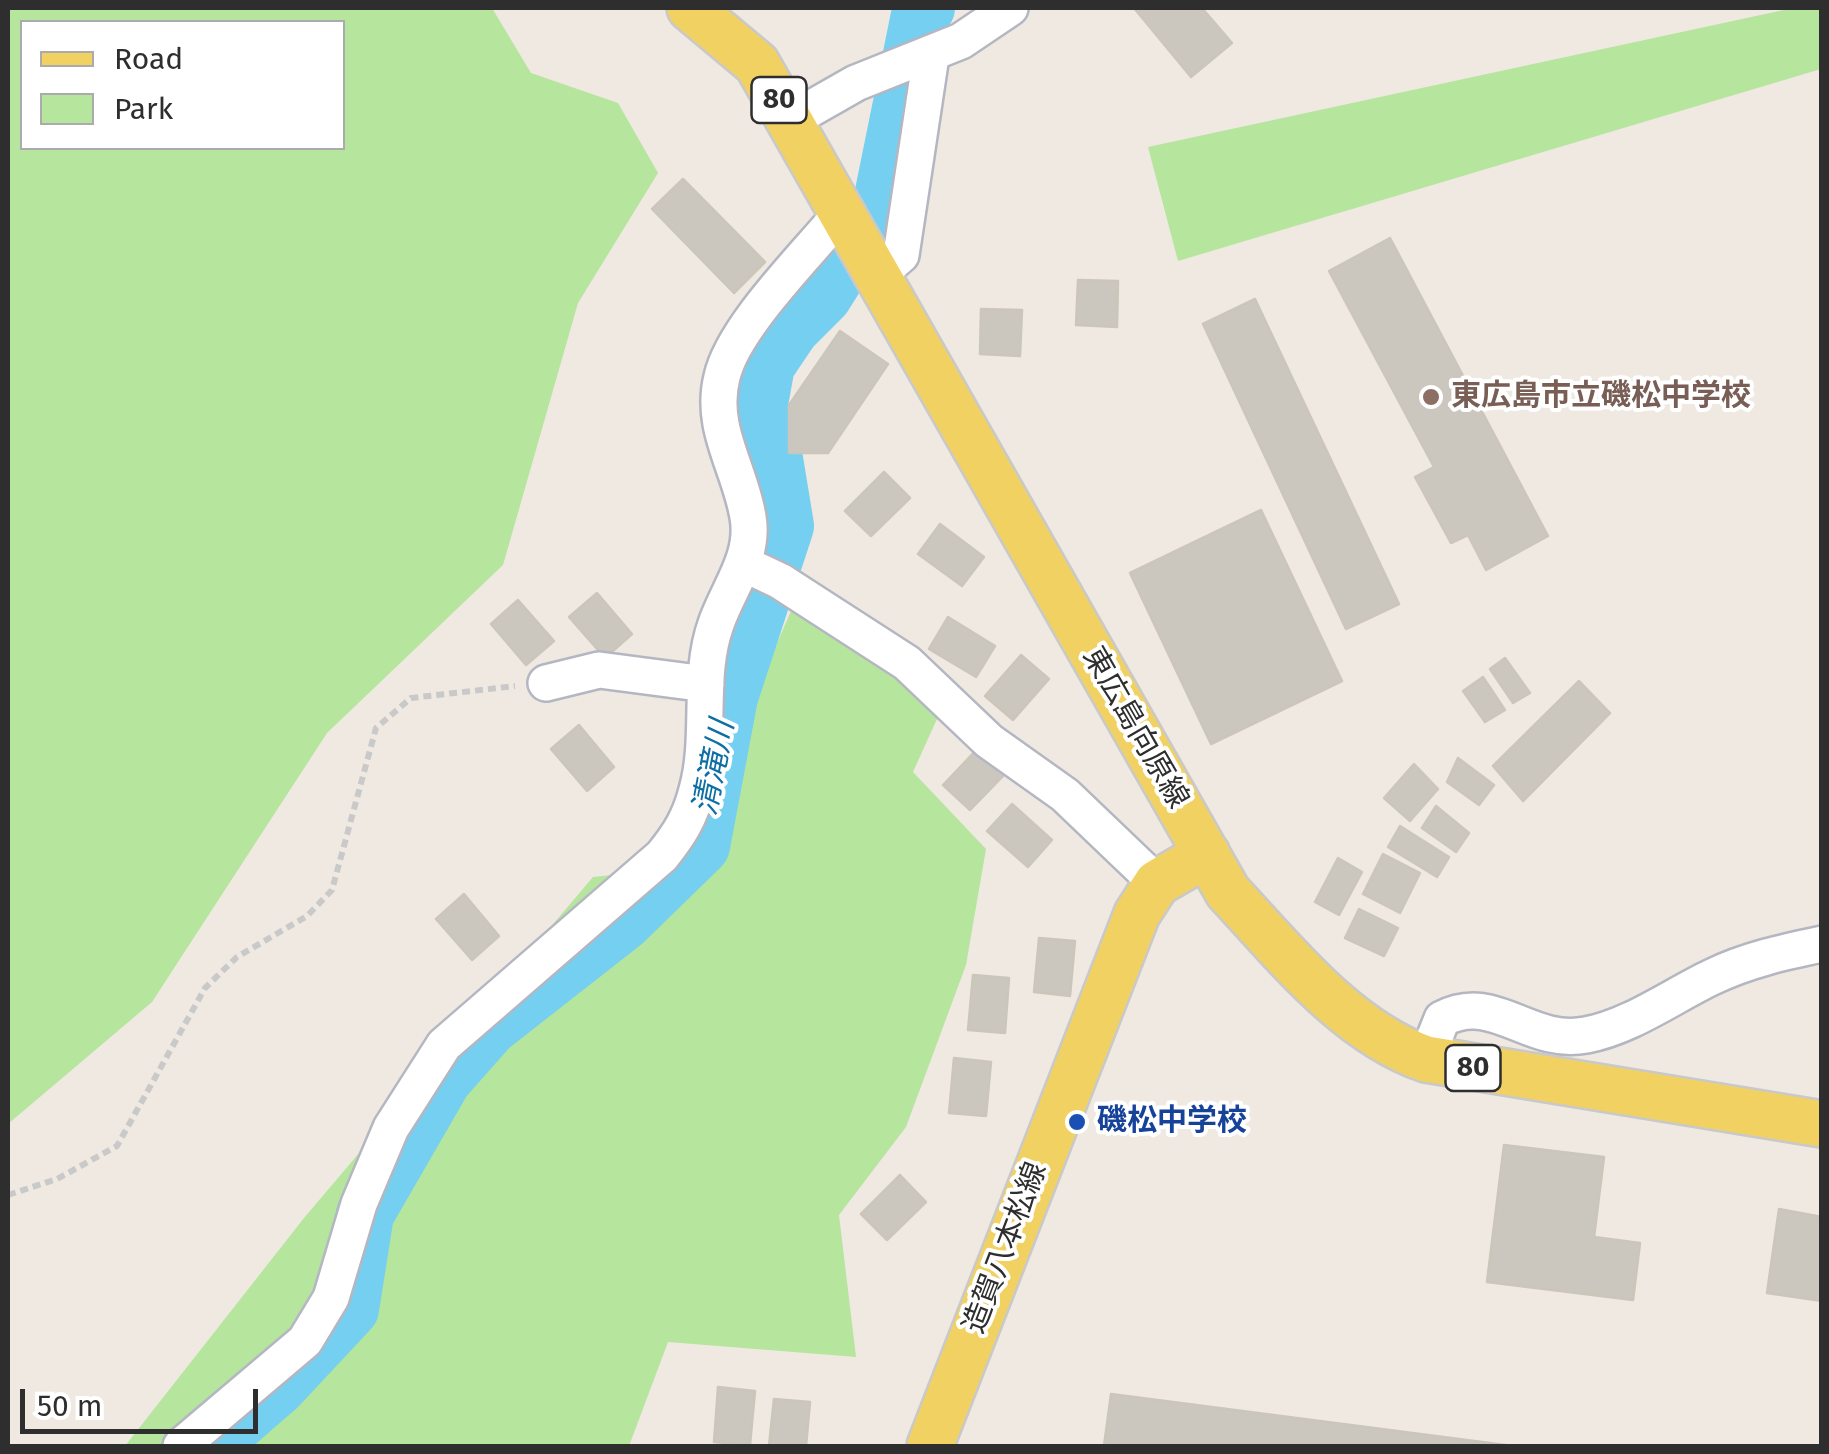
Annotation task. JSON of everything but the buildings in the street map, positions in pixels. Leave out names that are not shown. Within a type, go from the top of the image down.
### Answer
[{"type":"main road","name":"東広島向原線","points":[[690,8],[757,64],[1228,892],[1304,972],[1391,1047],[1426,1060],[1822,1124]]},
{"type":"main road","name":"造賀八本松線","points":[[930,1446],[1121,949],[1158,884],[1206,854]]},
{"type":"street","points":[[791,120],[827,98],[931,56],[1001,17],[1010,8]]},
{"type":"street","points":[[872,266],[901,255],[931,56]]},
{"type":"street","points":[[842,212],[731,348],[721,378],[718,404],[722,438],[749,519],[759,570],[908,663],[989,741],[1066,795],[1158,884]]},
{"type":"street","points":[[181,1446],[304,1342],[331,1298],[359,1204],[391,1128],[444,1045],[662,856],[686,826],[699,786],[714,626],[759,570]]},
{"type":"street","points":[[546,683],[600,670],[706,684]]},
{"type":"street","points":[[1426,1060],[1442,1020],[1462,1009],[1488,1009],[1511,1023],[1560,1037],[1588,1035],[1716,974],[1766,956],[1822,944]]},
{"type":"path","points":[[8,1196],[57,1178],[116,1146],[205,988],[237,957],[307,916],[332,890],[376,728],[411,698],[546,683]]},
{"type":"green space","points":[[8,8],[492,8],[531,73],[618,103],[658,173],[578,303],[503,565],[327,733],[152,1002],[8,1124]]},
{"type":"green space","points":[[1793,8],[1821,8],[1821,69],[1178,261],[1148,147]]},
{"type":"green space","points":[[799,593],[946,699],[913,772],[986,849],[966,965],[906,1127],[839,1215],[856,1357],[668,1342],[629,1446],[125,1446],[304,1218],[593,877],[678,868]]},
{"type":"waterway","name":"清滝川","points":[[209,1446],[278,1386],[350,1309],[365,1214],[443,1079],[489,1027],[623,922],[701,846],[729,697],[785,526],[774,459],[758,409],[766,365],[791,328],[823,296],[882,202],[920,15],[926,8]]},
{"type":"place","name":"東広島市立磯松中学校","points":[[1431,397]]},
{"type":"place","name":"磯松中学校","points":[[1077,1122]]}]
